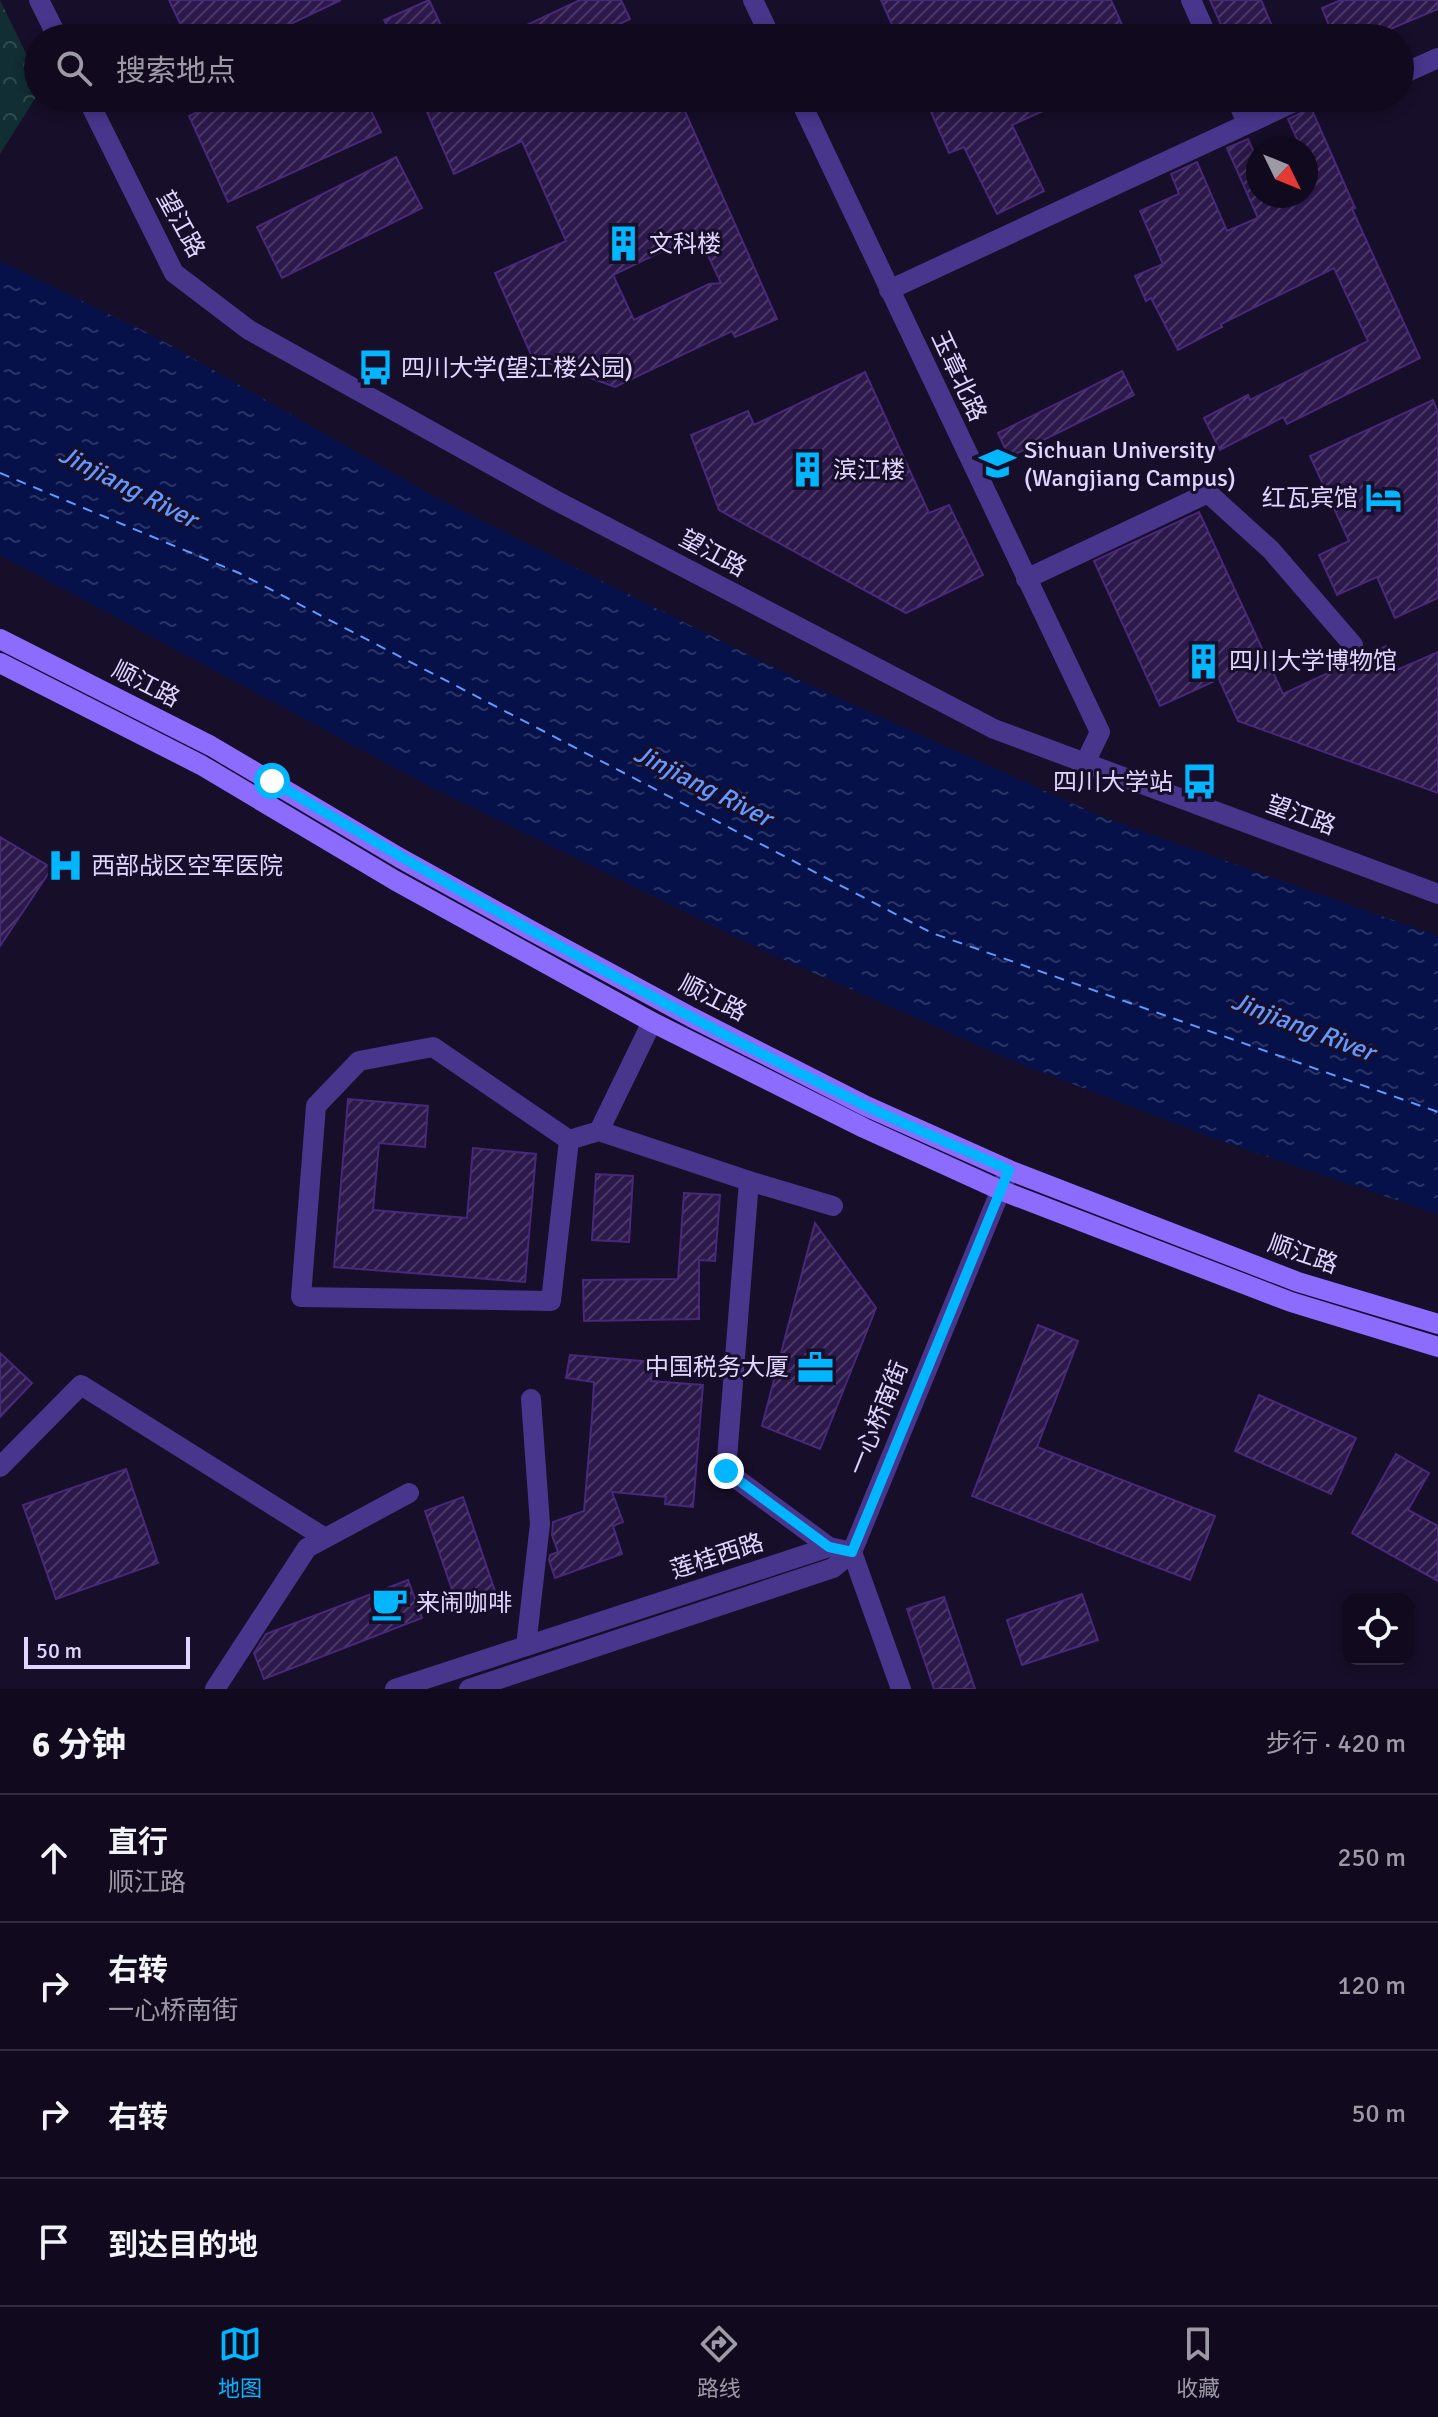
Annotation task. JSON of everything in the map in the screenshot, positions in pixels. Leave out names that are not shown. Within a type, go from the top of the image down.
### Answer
[{"type":"main road","name":"顺江路","points":[[0,639],[211,746],[400,858],[691,1017],[866,1106],[1009,1170],[1298,1282],[1438,1324]]},
{"type":"main road","name":"顺江路","points":[[0,663],[201,765],[396,881],[652,1022],[864,1128],[1000,1190],[1291,1302],[1438,1347]]},
{"type":"street","points":[[39,0],[51,24]]},
{"type":"street","points":[[753,0],[764,24]]},
{"type":"street","points":[[1191,0],[1202,24]]},
{"type":"street","points":[[1414,69],[1438,58]]},
{"type":"street","name":"望江路","points":[[94,112],[174,273],[249,330],[553,499],[994,729],[1438,894]]},
{"type":"street","name":"玉章北路","points":[[806,112],[1100,732],[1085,763]]},
{"type":"street","points":[[1242,112],[1247,123]]},
{"type":"street","points":[[889,290],[1272,112]]},
{"type":"street","points":[[1026,579],[1208,493],[1271,550],[1353,645]]},
{"type":"street","points":[[599,1131],[652,1022]]},
{"type":"street","points":[[433,1047],[569,1140],[551,1301],[301,1297],[316,1106],[359,1061],[433,1047]]},
{"type":"street","points":[[569,1140],[599,1131],[833,1206]]},
{"type":"street","name":"一心桥南街","points":[[852,1552],[1009,1170]]},
{"type":"street","points":[[749,1181],[726,1471],[829,1547],[852,1552],[901,1689]]},
{"type":"street","points":[[0,1467],[81,1385],[325,1538]]},
{"type":"street","points":[[526,1646],[540,1524],[531,1399]]},
{"type":"street","points":[[215,1689],[307,1548],[409,1493]]},
{"type":"street","name":"莲桂西路","points":[[395,1689],[829,1547]]},
{"type":"street","name":"莲桂西路","points":[[474,1688],[833,1568],[852,1552]]},
{"type":"street","points":[[469,1665],[474,1688]]},
{"type":"green space","points":[[0,0],[24,49],[24,112],[27,112],[0,154]]},
{"type":"water","name":"Jinjiang River","points":[[0,261],[154,336],[437,498],[803,682],[1105,818],[1438,936],[1438,1214],[1218,1140],[1021,1064],[771,954],[429,786],[0,555]]},
{"type":"building","points":[[169,0],[341,0],[290,24],[180,24]]},
{"type":"building","points":[[429,0],[440,24],[386,24],[384,20]]},
{"type":"building","points":[[580,0],[621,0],[630,19],[619,24],[529,24]]},
{"type":"building","points":[[881,0],[1111,0],[1122,24],[892,24]]},
{"type":"building","points":[[1210,0],[1261,0],[1271,24],[1221,24]]},
{"type":"building","points":[[1341,0],[1438,0],[1438,9],[1402,24],[1328,24],[1322,8]]},
{"type":"building","points":[[197,112],[372,112],[381,132],[228,202],[189,116]]},
{"type":"building","name":"文科楼","points":[[427,112],[685,112],[777,319],[735,337],[732,331],[615,387],[532,357],[495,273],[566,241],[522,141],[454,174]],"holes":[[[698,234],[721,283],[709,284],[634,320],[613,275]]]},
{"type":"building","points":[[931,112],[1041,112],[1012,125],[1044,191],[997,214],[964,147],[949,153]]},
{"type":"building","points":[[1303,112],[1313,112],[1355,208],[1352,209],[1420,358],[1287,424],[1283,417],[1220,450],[1204,418],[1248,395],[1250,400],[1368,341],[1334,268],[1221,324],[1222,327],[1178,350],[1151,298],[1146,301],[1135,276],[1163,264],[1140,211],[1179,194],[1171,174],[1197,162],[1227,231],[1258,218],[1254,208],[1318,208],[1318,136],[1296,136],[1288,119]]},
{"type":"building","points":[[1246,140],[1246,191],[1227,148]]},
{"type":"building","points":[[396,157],[422,208],[282,278],[257,227]]},
{"type":"building","points":[[1122,371],[1134,395],[1009,457],[998,433]]},
{"type":"building","name":"滨江楼","points":[[865,372],[929,513],[949,505],[983,575],[906,613],[719,510],[691,435],[748,411],[754,425]]},
{"type":"building","name":"红瓦宾馆","points":[[1433,400],[1438,412],[1438,598],[1395,618],[1377,577],[1337,595],[1319,555],[1349,541],[1310,456]]},
{"type":"building","name":"四川大学博物馆","points":[[1199,512],[1283,694],[1386,646],[1397,670],[1438,652],[1438,793],[1238,721],[1219,679],[1160,706],[1094,561]]},
{"type":"building","points":[[0,837],[52,868],[0,946]]},
{"type":"building","points":[[348,1099],[428,1106],[425,1147],[379,1143],[373,1210],[467,1218],[473,1148],[536,1154],[525,1282],[334,1267]]},
{"type":"building","points":[[596,1174],[633,1176],[629,1242],[592,1240]]},
{"type":"building","points":[[684,1193],[720,1195],[715,1261],[699,1260],[699,1319],[584,1321],[583,1280],[678,1279]]},
{"type":"building","name":"中国税务大厦","points":[[815,1223],[876,1308],[820,1449],[762,1426]]},
{"type":"building","points":[[1038,1325],[1078,1341],[1037,1447],[1215,1516],[1190,1580],[972,1496]]},
{"type":"building","points":[[0,1353],[32,1383],[0,1417]]},
{"type":"building","points":[[570,1355],[653,1362],[651,1381],[703,1385],[693,1507],[665,1504],[666,1497],[612,1492],[623,1522],[613,1526],[622,1554],[555,1578],[549,1560],[550,1555],[558,1552],[552,1535],[553,1522],[584,1511],[592,1417],[594,1382],[566,1378]]},
{"type":"building","points":[[1259,1395],[1356,1438],[1331,1494],[1235,1451]]},
{"type":"building","points":[[1396,1454],[1429,1473],[1408,1510],[1438,1526],[1438,1581],[1352,1533]]},
{"type":"building","points":[[126,1469],[158,1563],[56,1599],[23,1505]]},
{"type":"building","points":[[463,1497],[497,1597],[459,1610],[425,1511]]},
{"type":"building","points":[[408,1580],[422,1618],[264,1679],[254,1653],[266,1634]]},
{"type":"building","points":[[1082,1594],[1098,1640],[1022,1665],[1007,1620]]},
{"type":"building","points":[[944,1597],[975,1689],[934,1689],[907,1609]]},
{"type":"ferry route","points":[[0,473],[239,573],[932,933],[1438,1112]]},
{"type":"place","name":"文科楼","points":[[623,244]]},
{"type":"place","name":"四川大学(望江楼公园)","points":[[375,368]]},
{"type":"place","name":"Sichuan University (Wangjiang Campus)","points":[[998,464]]},
{"type":"place","name":"滨江楼","points":[[807,470]]},
{"type":"place","name":"红瓦宾馆","points":[[1384,498]]},
{"type":"place","name":"四川大学博物馆","points":[[1203,661]]},
{"type":"place","name":"四川大学站","points":[[1199,782]]},
{"type":"place","name":"西部战区空军医院","points":[[65,866]]},
{"type":"place","name":"中国税务大厦","points":[[815,1367]]},
{"type":"place","name":"来闹咖啡","points":[[390,1603]]},
{"type":"route","points":[[272,781],[400,858],[691,1017],[866,1106],[1009,1170],[852,1552],[829,1547],[726,1471]]}]
